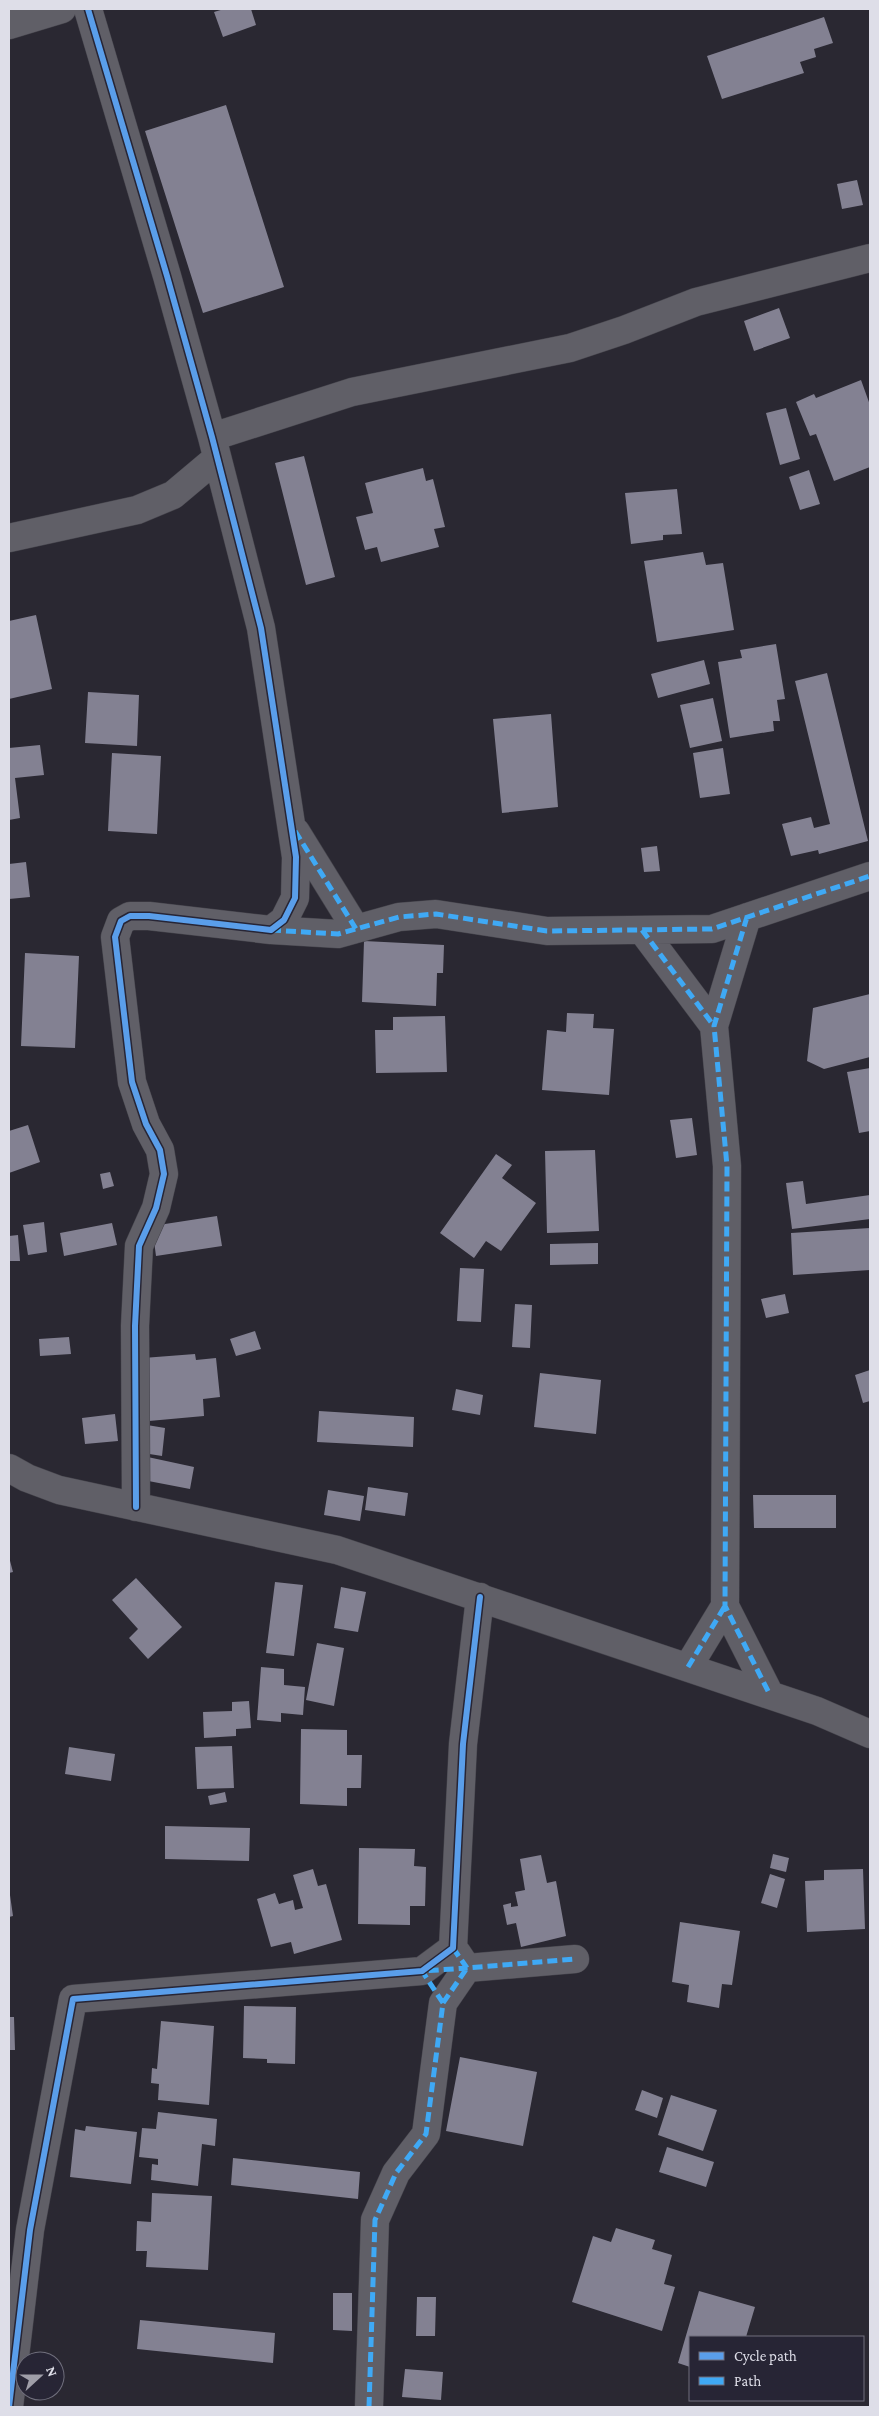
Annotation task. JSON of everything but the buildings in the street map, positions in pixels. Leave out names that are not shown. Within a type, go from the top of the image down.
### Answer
[{"type":"street","points":[[88,9],[214,448],[261,628],[296,857],[295,898],[284,920],[271,930]]},
{"type":"street","points":[[9,25],[51,10]]},
{"type":"street","points":[[9,538],[137,510],[173,494],[214,448],[352,392],[423,376],[500,364],[570,348],[624,330],[696,302],[870,258]]},
{"type":"street","points":[[291,825],[356,929]]},
{"type":"street","points":[[136,1507],[136,1326],[139,1246],[156,1208],[164,1174],[160,1150],[146,1124],[132,1082],[115,937],[121,921],[130,916],[149,916],[271,930],[338,934],[399,917],[436,914],[547,932],[712,929],[870,876]]},
{"type":"street","points":[[747,917],[714,1026],[728,1166],[725,1606],[770,1695]]},
{"type":"street","points":[[642,930],[714,1026]]},
{"type":"street","points":[[9,1468],[27,1478],[59,1490],[337,1550],[817,1711],[870,1734]]},
{"type":"street","points":[[369,2407],[375,2220],[396,2173],[426,2134],[443,2003],[460,1958],[463,1744],[480,1597]]},
{"type":"street","points":[[688,1667],[725,1606]]},
{"type":"street","points":[[9,2407],[30,2230],[73,2000],[422,1971],[460,1958],[575,1959]]},
{"type":"street","points":[[422,1971],[443,2003]]},
{"type":"marked path","points":[[295,831],[356,929]]},
{"type":"marked path","points":[[271,930],[338,934],[399,917],[436,914],[547,931],[712,929],[870,876]]},
{"type":"marked path","points":[[747,917],[714,1026],[727,1166],[725,1606],[770,1695]]},
{"type":"marked path","points":[[642,930],[714,1026]]},
{"type":"marked path","points":[[688,1667],[725,1606]]},
{"type":"marked path","points":[[453,1948],[467,1968],[575,1959]]},
{"type":"marked path","points":[[443,2003],[422,1971],[467,1968]]},
{"type":"marked path","points":[[369,2407],[375,2220],[396,2173],[426,2134],[443,2003],[467,1968]]},
{"type":"cycle path","points":[[88,9],[167,276],[212,437],[261,628],[296,857],[295,898],[284,920],[271,930],[149,916],[130,916],[121,921],[115,937],[132,1082],[146,1124],[160,1150],[164,1174],[156,1208],[139,1246],[135,1326],[136,1507]]},
{"type":"cycle path","points":[[9,2407],[30,2230],[73,1999],[422,1971],[453,1948],[463,1744],[480,1597]]}]
